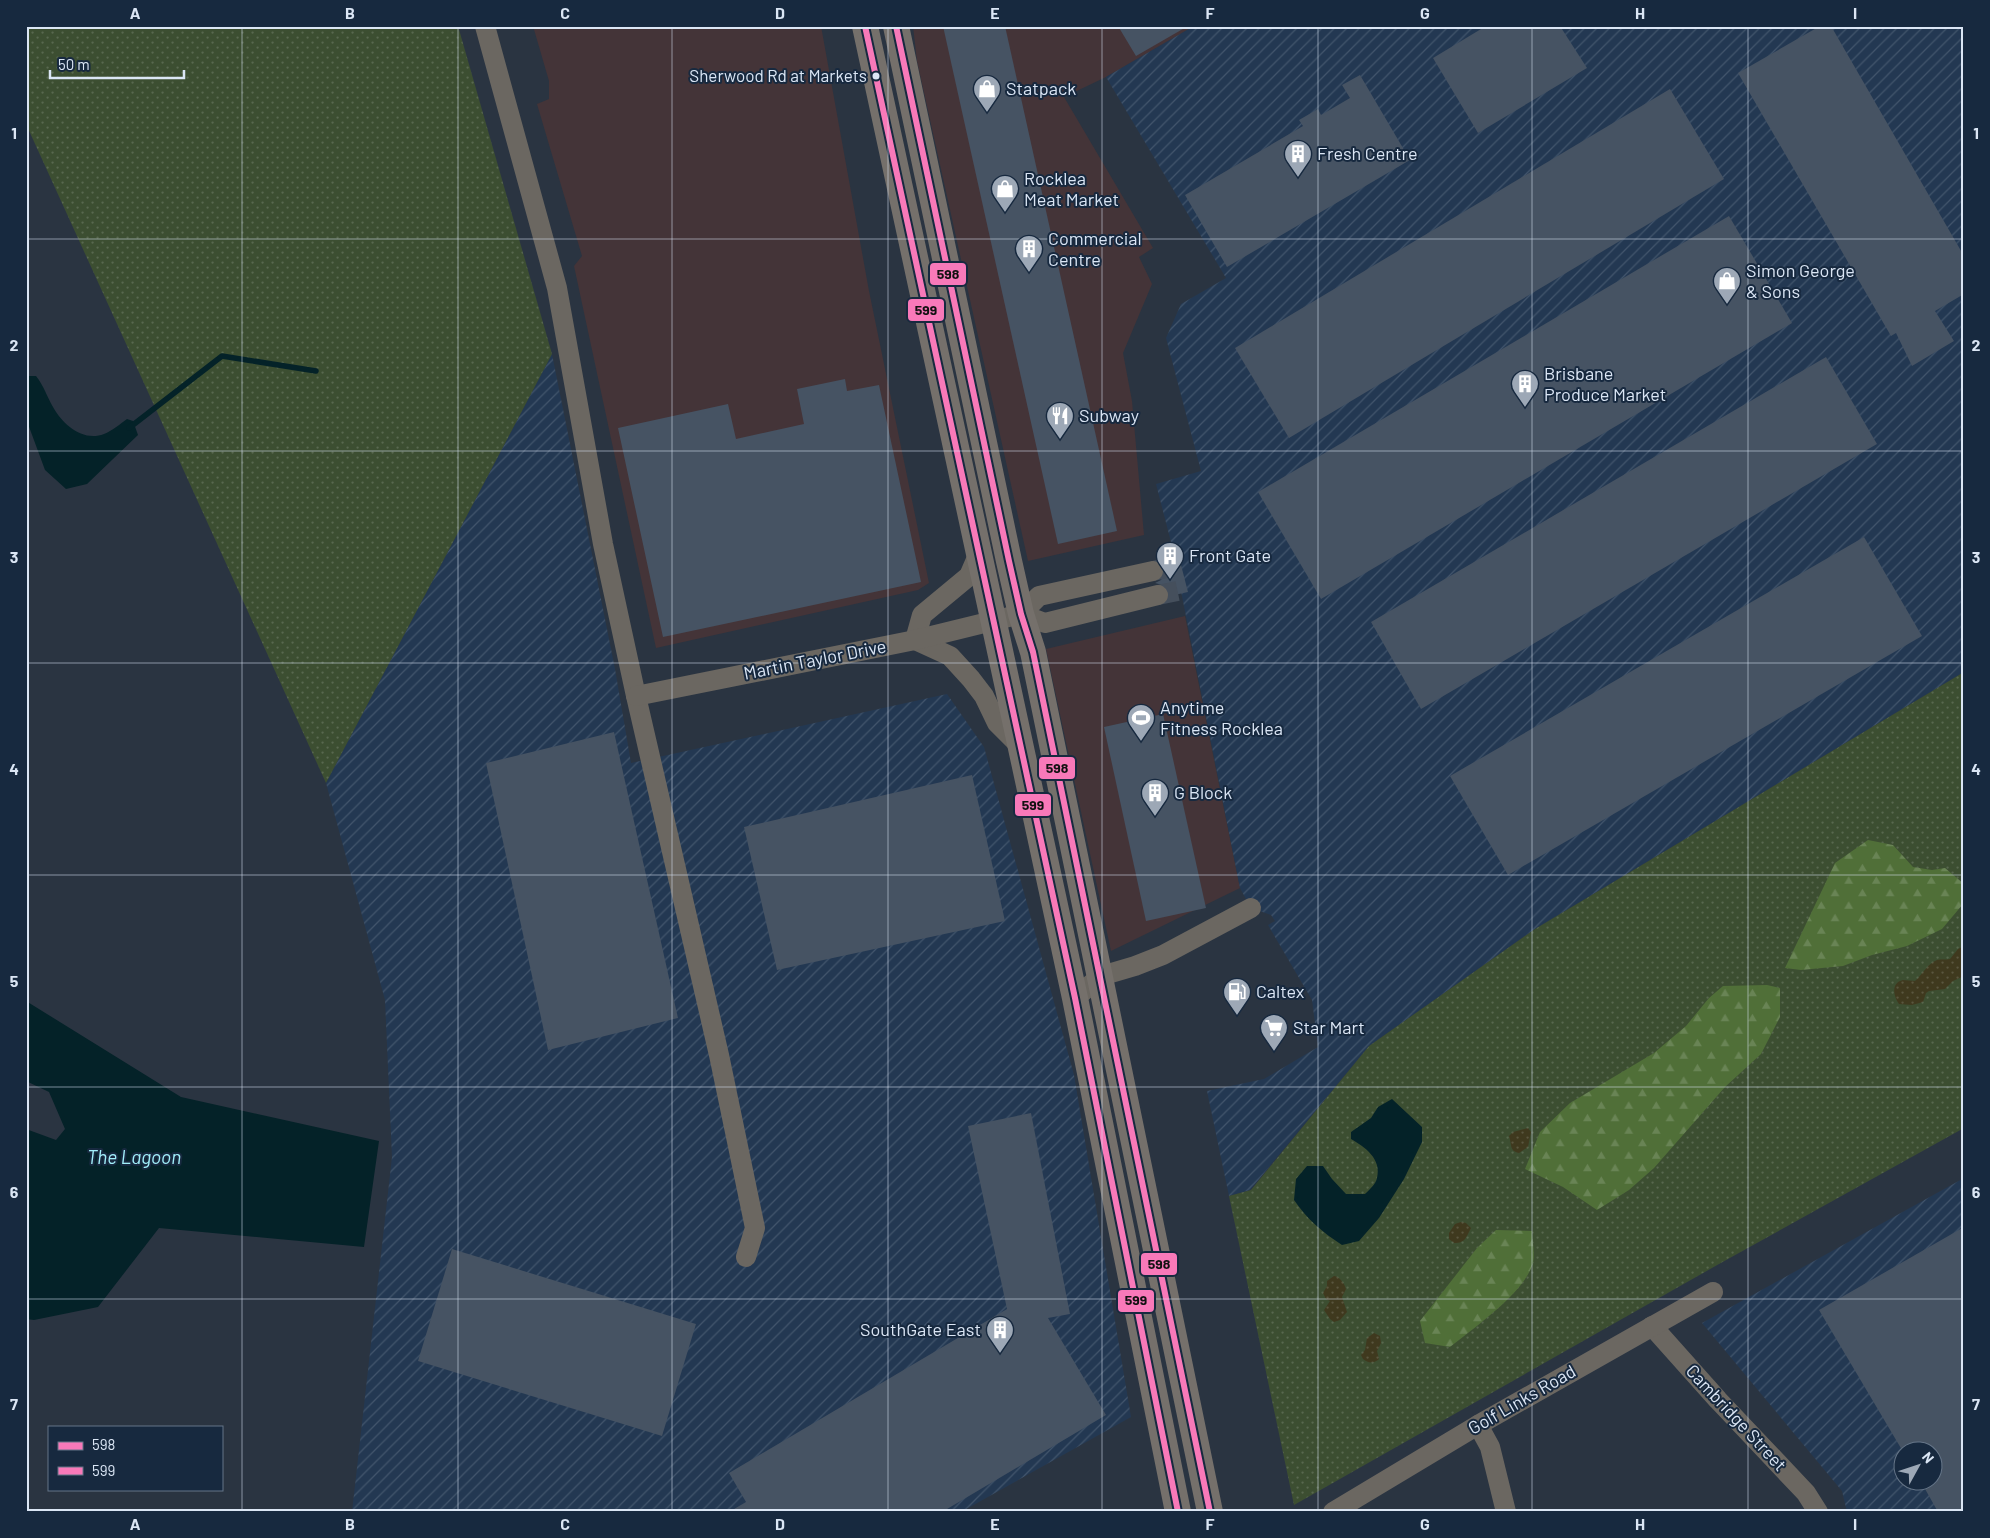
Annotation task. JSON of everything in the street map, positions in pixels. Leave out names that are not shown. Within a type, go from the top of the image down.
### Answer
[{"type":"main road","points":[[865,26],[1075,998],[1178,1512]]},
{"type":"main road","points":[[896,26],[1021,614],[1033,652],[1210,1512]]},
{"type":"street","points":[[485,26],[557,288],[603,544],[719,1055],[755,1228],[746,1257]]},
{"type":"street","points":[[979,553],[969,576],[922,615],[915,640],[950,656],[984,696],[997,723],[1021,746]]},
{"type":"street","points":[[1153,571],[1039,596],[1021,614],[1045,624],[1158,595]]},
{"type":"street","name":"Martin Taylor Drive","points":[[636,696],[915,640],[1021,614]]},
{"type":"street","points":[[1075,998],[1101,976],[1163,955],[1251,908]]},
{"type":"street","name":"Golf Links Road","points":[[1333,1512],[1478,1425],[1713,1292]]},
{"type":"street","name":"Cambridge Street","points":[[1652,1326],[1718,1400],[1806,1493],[1818,1512]]},
{"type":"street","points":[[1478,1425],[1490,1447],[1506,1512]]},
{"type":"shaded area","points":[[533,26],[821,26],[869,291],[929,583],[918,590],[656,648],[574,266],[582,256],[537,104],[549,99],[549,81]]},
{"type":"shaded area","points":[[913,26],[1194,26],[1106,77],[1064,97],[1153,248],[1139,257],[1152,284],[1123,353],[1132,401],[1144,535],[1028,561],[917,61]]},
{"type":"shaded area","points":[[1194,26],[1964,26],[1964,672],[1535,929],[1369,1046],[1250,1190],[1229,1196],[1207,1091],[1264,1079],[1318,1047],[1312,1000],[1268,925],[1275,921],[1271,915],[1251,908],[1240,888],[1172,546],[1156,484],[1201,471],[1166,338],[1181,304],[1226,278],[1106,77]]},
{"type":"shaded area","points":[[552,354],[615,669],[631,763],[947,694],[984,747],[1074,1075],[1131,1417],[961,1512],[352,1512],[392,1157],[385,1000],[326,783]]},
{"type":"shaded area","points":[[1185,616],[1240,888],[1111,951],[1046,649]]},
{"type":"shaded area","points":[[1964,1178],[1964,1512],[1847,1512],[1842,1491],[1702,1323]]},
{"type":"green space","points":[[26,26],[458,26],[552,354],[326,783],[26,124]]},
{"type":"green space","points":[[1964,672],[1964,1128],[1719,1264],[1294,1505],[1229,1196],[1251,1190],[1369,1046],[1535,929]]},
{"type":"green space","points":[[1868,840],[1893,845],[1913,867],[1932,870],[1945,868],[1964,884],[1963,904],[1942,929],[1907,946],[1872,955],[1843,966],[1801,970],[1785,968],[1835,863]]},
{"type":"green space","points":[[1767,985],[1780,988],[1780,1017],[1761,1054],[1725,1087],[1654,1168],[1629,1190],[1597,1210],[1563,1187],[1525,1169],[1540,1132],[1570,1103],[1654,1053],[1686,1026],[1709,998],[1723,986]]},
{"type":"green space","points":[[1496,1230],[1532,1231],[1534,1258],[1527,1277],[1497,1310],[1450,1347],[1425,1343],[1420,1321],[1477,1248]]},
{"type":"sand","points":[[1964,946],[1964,976],[1953,981],[1945,989],[1929,991],[1926,993],[1923,1002],[1912,1005],[1899,1004],[1894,990],[1896,984],[1903,980],[1915,981],[1934,962],[1950,959],[1958,949]]},
{"type":"sand","points":[[1528,1128],[1531,1132],[1528,1147],[1519,1153],[1514,1151],[1509,1136],[1513,1132]]},
{"type":"sand","points":[[1466,1223],[1471,1228],[1463,1241],[1454,1243],[1449,1239],[1449,1233],[1455,1224]]},
{"type":"sand","points":[[1334,1276],[1342,1281],[1346,1289],[1342,1297],[1347,1312],[1340,1320],[1334,1322],[1324,1310],[1330,1301],[1326,1299],[1323,1293],[1327,1286],[1327,1281]]},
{"type":"sand","points":[[1374,1333],[1380,1336],[1381,1343],[1377,1351],[1379,1359],[1371,1362],[1363,1359],[1361,1355],[1365,1350],[1367,1338]]},
{"type":"water","points":[[28,376],[36,376],[57,414],[68,426],[81,434],[96,436],[104,434],[127,419],[133,421],[138,435],[87,484],[66,489],[45,470],[28,424],[26,379]]},
{"type":"water","name":"The Lagoon","points":[[26,1001],[181,1097],[379,1141],[364,1247],[159,1228],[98,1307],[34,1320],[26,1319],[26,1129],[56,1140],[65,1129],[49,1092],[26,1081]]},
{"type":"water","points":[[1392,1099],[1422,1127],[1422,1142],[1404,1179],[1379,1218],[1359,1241],[1342,1245],[1315,1225],[1294,1200],[1296,1179],[1307,1166],[1323,1166],[1346,1194],[1365,1194],[1376,1180],[1377,1165],[1375,1159],[1367,1150],[1351,1139],[1351,1132],[1371,1118],[1378,1107]]},
{"type":"building","name":"Commercial Centre","points":[[943,26],[1005,26],[1117,531],[1058,544]]},
{"type":"building","points":[[1118,26],[1188,26],[1136,56]]},
{"type":"building","points":[[1486,26],[1560,26],[1587,68],[1478,133],[1433,58]]},
{"type":"building","points":[[1820,26],[1831,26],[1964,256],[1964,294],[1935,311],[1954,341],[1912,366],[1896,333],[1891,336],[1738,73]]},
{"type":"building","name":"Fresh Centre","points":[[1360,75],[1410,160],[1227,267],[1185,195],[1303,126],[1299,120],[1318,109],[1321,115],[1350,98],[1342,85]]},
{"type":"building","points":[[1670,89],[1724,179],[1289,438],[1235,348]]},
{"type":"building","name":"Brisbane Produce Market","points":[[1729,216],[1792,323],[1321,599],[1258,492]]},
{"type":"building","points":[[1826,357],[1877,444],[1421,709],[1371,622]]},
{"type":"building","points":[[845,379],[847,391],[879,385],[921,582],[663,637],[618,428],[728,404],[736,439],[804,424],[797,389]]},
{"type":"building","points":[[1864,537],[1922,636],[1508,875],[1450,776]]},
{"type":"building","name":"Front Gate","points":[[1180,561],[1188,592],[1170,596],[1166,586],[1155,583],[1161,580],[1164,575],[1163,565]]},
{"type":"building","name":"G Block","points":[[1163,714],[1206,908],[1146,921],[1104,727]]},
{"type":"building","points":[[614,732],[678,1018],[548,1050],[486,763]]},
{"type":"building","points":[[972,775],[1005,921],[777,970],[744,827]]},
{"type":"building","name":"SouthGate East","points":[[1031,1113],[1070,1314],[1048,1318],[1106,1415],[942,1512],[729,1512],[746,1502],[729,1473],[1007,1309],[968,1126]]},
{"type":"building","points":[[1964,1227],[1964,1512],[1938,1512],[1926,1490],[1942,1490],[1942,1440],[1896,1440],[1819,1310]]},
{"type":"building","points":[[452,1249],[696,1324],[662,1436],[418,1361]]},
{"type":"waterway","points":[[129,428],[222,356],[316,371]]},
{"type":"tunnel","points":[[1153,571],[1181,565]]},
{"type":"tunnel","points":[[1158,595],[1187,589]]},
{"type":"transit line","name":"599","points":[[865,26],[1075,998],[1178,1512]]},
{"type":"transit line","name":"598","points":[[896,26],[1009,561],[1021,614],[1033,652],[1210,1512]]},
{"type":"place","name":"Sherwood Rd at Markets","points":[[876,76]]},
{"type":"place","name":"Statpack","points":[[987,113]]},
{"type":"place","name":"Fresh Centre","points":[[1298,178]]},
{"type":"place","name":"Rocklea Meat Market","points":[[1005,213]]},
{"type":"place","name":"Commercial Centre","points":[[1029,273]]},
{"type":"place","name":"Simon George & Sons","points":[[1727,305]]},
{"type":"place","name":"Brisbane Produce Market","points":[[1525,408]]},
{"type":"place","name":"Subway","points":[[1060,440]]},
{"type":"place","name":"Front Gate","points":[[1170,580]]},
{"type":"place","name":"Anytime Fitness Rocklea","points":[[1141,742]]},
{"type":"place","name":"G Block","points":[[1155,817]]},
{"type":"place","name":"Caltex","points":[[1237,1016]]},
{"type":"place","name":"Star Mart","points":[[1274,1052]]},
{"type":"place","name":"SouthGate East","points":[[1000,1354]]}]
